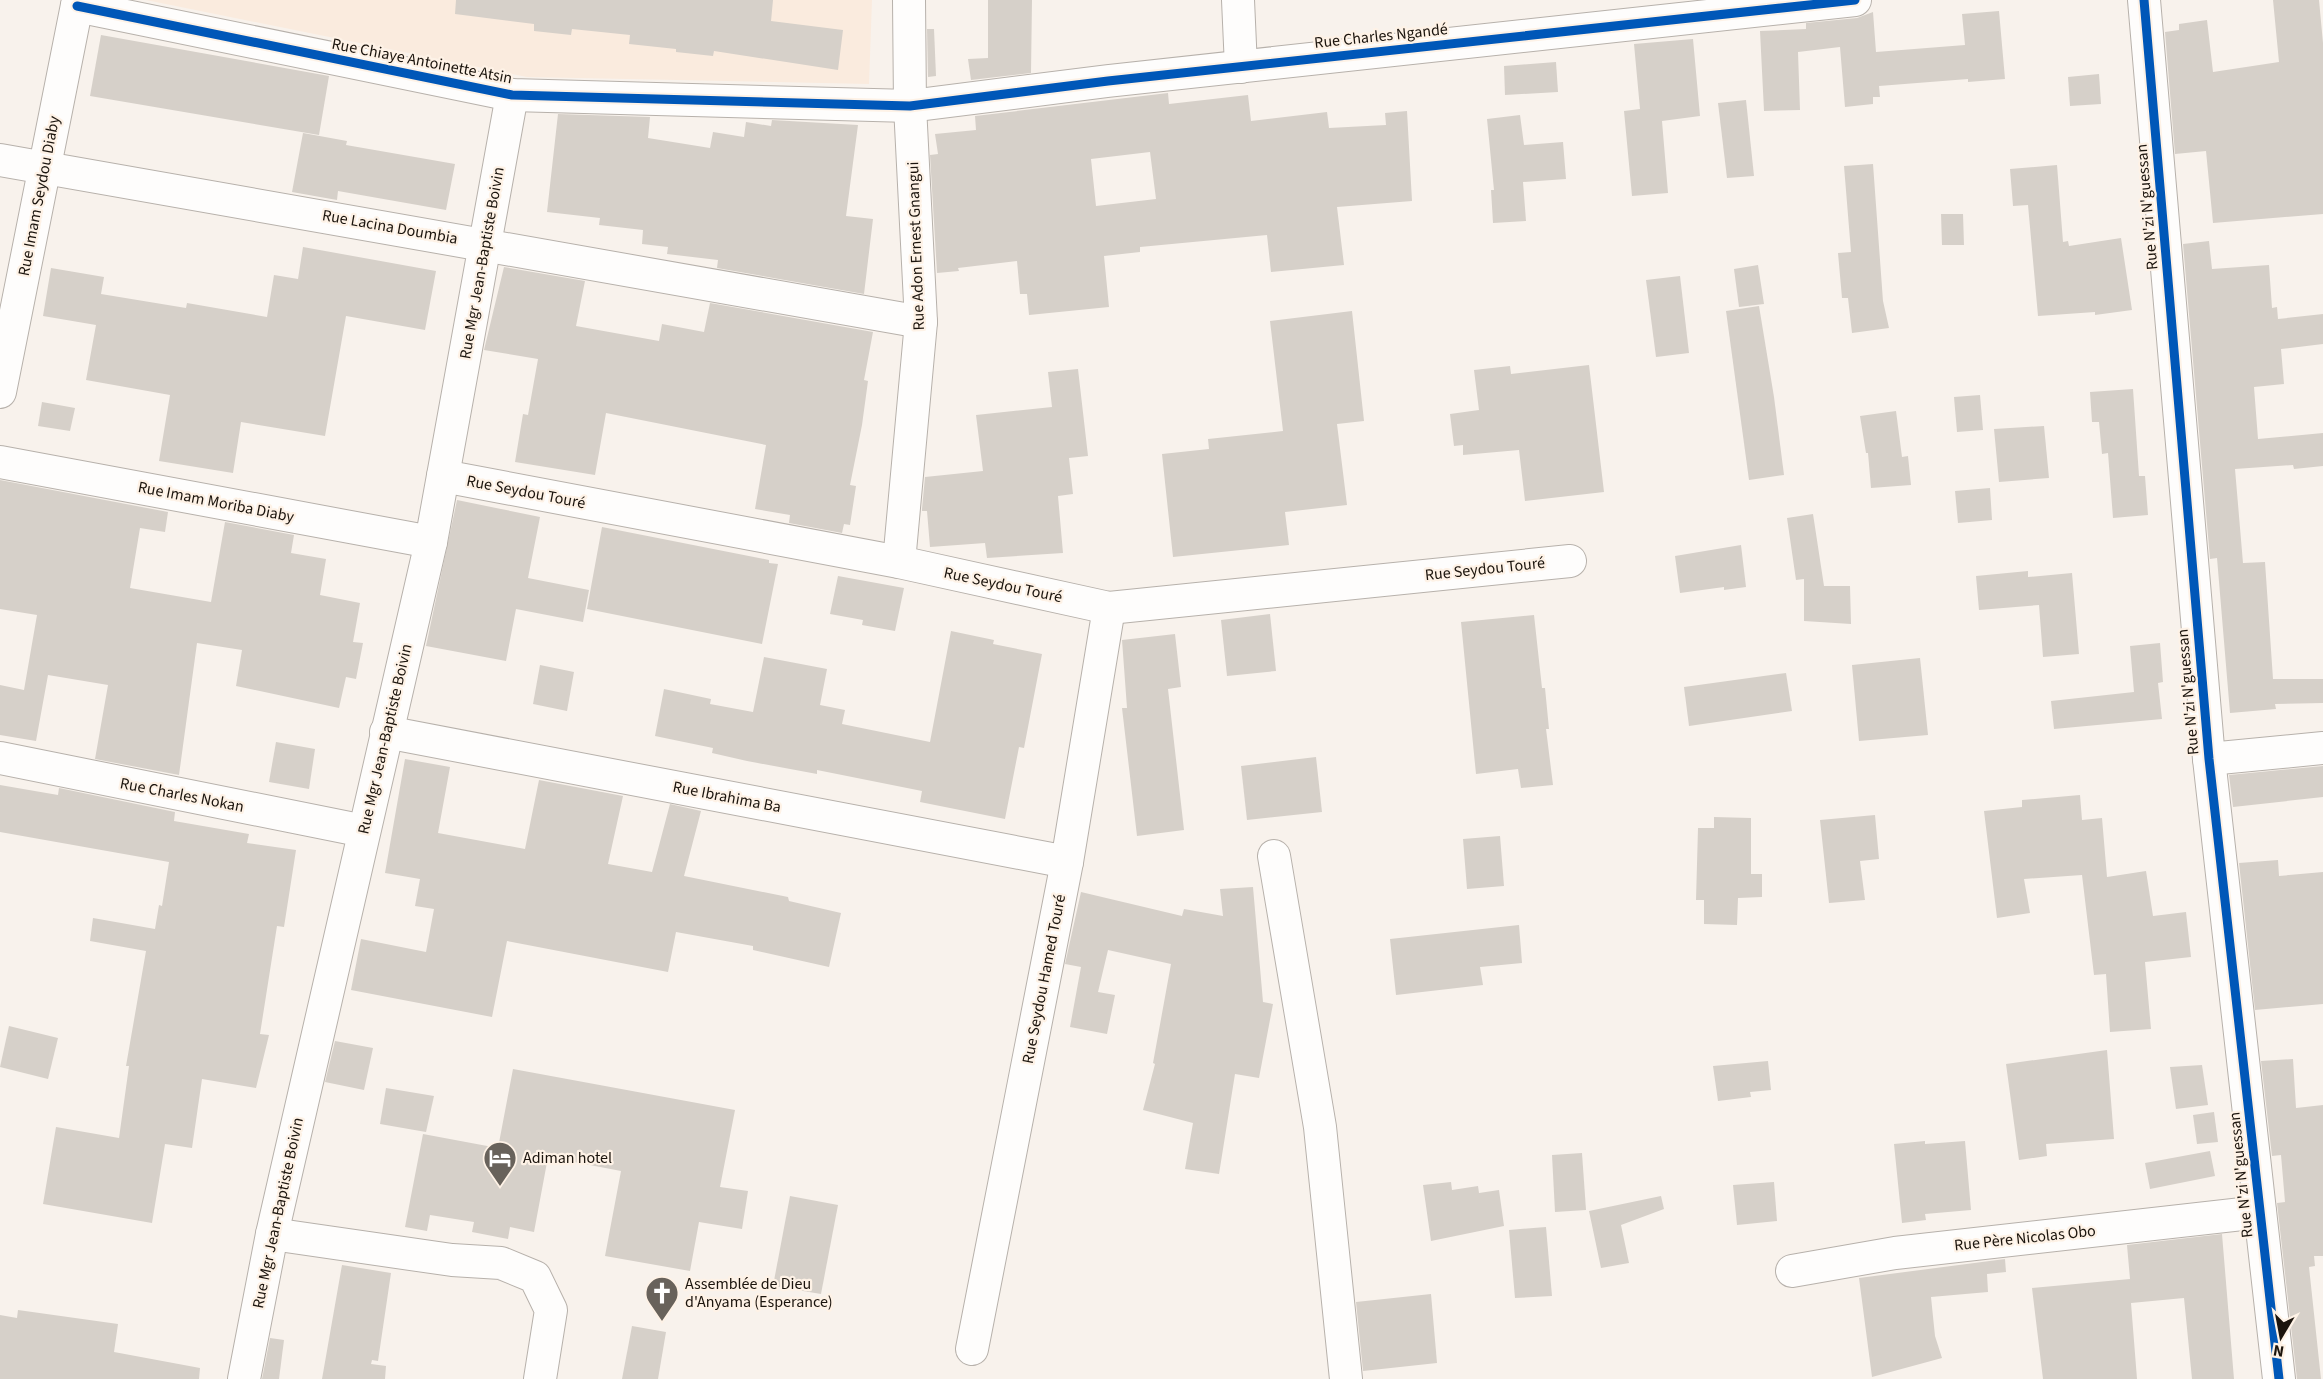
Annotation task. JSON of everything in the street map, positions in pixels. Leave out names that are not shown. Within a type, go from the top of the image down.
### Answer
[{"type":"street","name":"Rue Adon Ernest Gnangui","points":[[899,562],[921,322],[910,106],[909,0]]},
{"type":"street","points":[[1238,0],[1241,67]]},
{"type":"street","name":"Rue Charles Ngandé","points":[[910,106],[1241,67],[1855,0]]},
{"type":"street","name":"Rue N'zi N'guessan","points":[[2144,0],[2209,759],[2279,1379]]},
{"type":"street","name":"Rue Chiaye Antoinette Atsin","points":[[78,3],[512,95],[910,106]]},
{"type":"street","name":"Rue Imam Seydou Diaby","points":[[0,392],[78,3]]},
{"type":"street","name":"Rue Mgr Jean-Baptiste Boivin","points":[[244,1379],[272,1234],[431,542],[512,95]]},
{"type":"street","name":"Rue Lacina Doumbia","points":[[0,160],[486,243],[921,322]]},
{"type":"street","name":"Rue Imam Moriba Diaby","points":[[0,462],[431,542]]},
{"type":"street","name":"Rue Seydou Touré","points":[[443,476],[899,562],[1108,608],[1570,561]]},
{"type":"street","name":"Rue Seydou Hamed Touré","points":[[972,1349],[1067,862],[1108,608]]},
{"type":"street","name":"Rue Ibrahima Ba","points":[[387,732],[1067,862]]},
{"type":"street","points":[[2209,759],[2323,748]]},
{"type":"street","name":"Rue Charles Nokan","points":[[0,758],[364,831]]},
{"type":"street","points":[[1274,856],[1320,1127],[1346,1379]]},
{"type":"street","name":"Rue Père Nicolas Obo","points":[[1792,1271],[1895,1253],[2260,1212]]},
{"type":"street","points":[[272,1234],[452,1260],[501,1263],[535,1277],[551,1310],[540,1379]]},
{"type":"shaded area","points":[[146,0],[872,0],[869,84],[527,77]]},
{"type":"building","points":[[456,0],[773,0],[771,21],[843,30],[838,70],[714,51],[713,56],[676,52],[676,49],[629,44],[630,35],[572,29],[571,35],[534,31],[534,24],[455,14]]},
{"type":"building","points":[[988,0],[1032,0],[1031,73],[971,80],[968,59],[988,58]]},
{"type":"building","points":[[2273,0],[2319,0],[2323,43],[2323,214],[2213,223],[2206,151],[2175,154],[2165,32],[2179,30],[2179,24],[2207,20],[2213,72],[2279,62]]},
{"type":"building","points":[[1999,11],[2005,79],[1968,82],[1968,79],[1879,86],[1880,97],[1873,97],[1873,104],[1845,107],[1840,47],[1798,52],[1800,110],[1764,111],[1760,31],[1806,29],[1806,23],[1857,18],[1873,12],[1876,52],[1965,45],[1962,14]]},
{"type":"building","points":[[927,29],[934,29],[936,76],[928,77]]},
{"type":"building","points":[[101,35],[329,76],[319,135],[90,96]]},
{"type":"building","points":[[1693,39],[1700,116],[1662,121],[1668,193],[1632,196],[1624,111],[1640,109],[1634,44]]},
{"type":"building","points":[[1556,62],[1558,92],[1505,95],[1504,66]]},
{"type":"building","points":[[2099,74],[2101,104],[2070,106],[2068,77]]},
{"type":"building","points":[[1168,93],[1169,104],[1248,95],[1251,121],[1327,112],[1329,128],[1386,125],[1385,113],[1407,111],[1412,201],[1337,207],[1344,265],[1271,272],[1267,235],[1140,247],[1140,252],[1104,256],[1109,307],[1029,315],[1027,294],[1020,294],[1017,261],[958,268],[959,271],[937,273],[930,155],[938,154],[935,134],[976,130],[975,116]],"holes":[[[1150,152],[1156,199],[1096,206],[1091,159]]]},
{"type":"building","points":[[1746,100],[1754,176],[1727,178],[1718,103]]},
{"type":"building","points":[[558,114],[650,117],[648,138],[710,148],[713,132],[744,137],[746,122],[771,126],[772,120],[858,125],[846,216],[873,219],[864,294],[717,268],[718,260],[667,254],[668,247],[642,244],[643,230],[599,225],[600,218],[547,212]]},
{"type":"building","points":[[1520,115],[1524,145],[1563,142],[1566,179],[1523,182],[1526,221],[1493,223],[1491,190],[1494,190],[1487,119]]},
{"type":"building","points":[[303,133],[347,141],[346,145],[455,164],[446,210],[338,191],[337,200],[292,192]]},
{"type":"building","points":[[1873,164],[1883,301],[1889,328],[1852,333],[1848,298],[1842,298],[1838,253],[1851,252],[1844,166]]},
{"type":"building","points":[[2057,165],[2063,242],[2068,241],[2069,246],[2121,238],[2132,310],[2095,315],[2095,312],[2038,316],[2028,205],[2013,206],[2010,169]]},
{"type":"building","points":[[1941,214],[1963,214],[1964,245],[1942,245]]},
{"type":"building","points":[[2209,241],[2212,269],[2269,265],[2272,308],[2277,307],[2278,319],[2323,314],[2323,344],[2281,349],[2284,384],[2254,387],[2258,439],[2323,433],[2323,466],[2294,469],[2293,465],[2235,469],[2243,563],[2265,562],[2273,679],[2323,679],[2323,703],[2275,704],[2276,709],[2230,713],[2217,558],[2210,559],[2183,244]]},
{"type":"building","points":[[303,247],[436,271],[425,330],[346,316],[325,436],[241,422],[233,473],[159,461],[170,395],[86,380],[96,325],[43,316],[51,268],[104,277],[101,294],[186,308],[187,303],[267,317],[274,275],[298,279]]},
{"type":"building","points":[[1758,265],[1764,304],[1739,307],[1734,269]]},
{"type":"building","points":[[504,267],[585,281],[576,326],[659,341],[662,324],[704,332],[710,303],[873,332],[864,380],[868,381],[862,425],[850,485],[856,486],[850,525],[844,524],[842,533],[789,523],[790,515],[755,509],[766,445],[606,413],[595,475],[515,462],[523,414],[528,415],[538,359],[484,350]]},
{"type":"building","points":[[1680,276],[1689,353],[1656,357],[1646,280]]},
{"type":"building","points":[[1759,306],[1784,475],[1749,480],[1726,311]]},
{"type":"building","points":[[1352,311],[1364,421],[1337,424],[1347,505],[1285,512],[1289,545],[1173,557],[1162,454],[1209,449],[1208,439],[1283,431],[1270,321]]},
{"type":"building","points":[[1589,365],[1604,492],[1525,501],[1519,450],[1463,455],[1463,445],[1454,446],[1450,414],[1479,410],[1474,370],[1510,366],[1511,374]]},
{"type":"building","points":[[1078,369],[1088,456],[1069,458],[1073,494],[1058,496],[1063,553],[987,558],[985,543],[930,547],[927,511],[922,511],[925,477],[983,471],[976,415],[1052,407],[1048,372]]},
{"type":"building","points":[[2133,389],[2139,476],[2145,476],[2148,515],[2113,518],[2108,453],[2102,454],[2099,422],[2092,422],[2090,392]]},
{"type":"building","points":[[1980,395],[1983,430],[1957,432],[1954,397]]},
{"type":"building","points":[[42,402],[75,408],[70,431],[38,426]]},
{"type":"building","points":[[1896,411],[1902,457],[1908,456],[1911,485],[1871,488],[1868,453],[1866,453],[1860,416]]},
{"type":"building","points":[[2044,426],[2049,478],[1999,482],[1994,429]]},
{"type":"building","points":[[0,480],[168,512],[165,532],[140,528],[130,588],[211,602],[225,522],[294,535],[291,553],[326,559],[320,595],[360,603],[353,642],[363,643],[356,679],[346,677],[339,708],[236,686],[242,650],[197,643],[179,775],[95,759],[108,685],[48,675],[36,741],[0,735],[0,685],[24,690],[37,615],[0,609]]},
{"type":"building","points":[[1990,488],[1992,520],[1958,523],[1955,491]]},
{"type":"building","points":[[457,500],[540,517],[528,578],[589,590],[583,622],[516,609],[506,661],[426,646]]},
{"type":"building","points":[[1813,514],[1824,586],[1850,586],[1851,624],[1804,621],[1804,579],[1796,580],[1787,518]]},
{"type":"building","points":[[602,527],[769,560],[769,563],[778,564],[762,644],[587,609]]},
{"type":"building","points":[[1741,545],[1746,587],[1724,590],[1724,587],[1680,593],[1675,556]]},
{"type":"building","points":[[2028,571],[2028,577],[2072,573],[2079,654],[2043,657],[2039,605],[1979,610],[1976,576]]},
{"type":"building","points":[[838,576],[904,588],[895,631],[862,625],[863,620],[830,614]]},
{"type":"building","points":[[1270,614],[1276,671],[1227,676],[1221,620]]},
{"type":"building","points":[[1534,615],[1542,688],[1545,688],[1549,729],[1546,729],[1553,785],[1521,788],[1518,769],[1476,774],[1461,622]]},
{"type":"building","points":[[951,631],[994,640],[993,644],[1042,654],[1024,748],[1019,747],[1005,819],[920,802],[922,791],[817,770],[817,774],[747,761],[712,753],[713,748],[655,736],[664,689],[711,699],[710,704],[753,712],[764,657],[827,669],[820,705],[845,710],[842,724],[930,742]]},
{"type":"building","points":[[1175,634],[1181,687],[1168,689],[1184,830],[1137,836],[1122,708],[1127,708],[1122,640]]},
{"type":"building","points":[[2160,643],[2163,682],[2158,683],[2162,719],[2054,729],[2051,701],[2134,692],[2130,646]]},
{"type":"building","points":[[1920,658],[1928,735],[1859,741],[1852,665]]},
{"type":"building","points":[[540,665],[574,672],[567,711],[533,704]]},
{"type":"building","points":[[1786,673],[1792,711],[1689,726],[1684,687]]},
{"type":"building","points":[[276,742],[315,749],[309,789],[269,782]]},
{"type":"building","points":[[1316,757],[1322,812],[1247,820],[1241,766]]},
{"type":"building","points":[[405,759],[450,767],[438,833],[525,849],[539,780],[623,796],[608,864],[652,872],[670,804],[701,811],[684,876],[788,897],[789,901],[841,913],[829,967],[753,950],[753,946],[676,932],[668,972],[507,941],[492,1017],[351,990],[361,939],[426,952],[434,909],[415,906],[420,879],[385,873]]},
{"type":"building","points":[[2323,766],[2323,797],[2233,807],[2229,775]]},
{"type":"building","points":[[0,785],[58,795],[59,788],[175,812],[174,821],[249,834],[247,843],[296,850],[284,927],[277,926],[260,1034],[269,1035],[256,1088],[202,1079],[192,1148],[165,1144],[152,1223],[43,1204],[56,1127],[119,1138],[129,1066],[126,1066],[146,951],[90,941],[93,918],[155,929],[159,905],[162,906],[169,862],[0,832]]},
{"type":"building","points":[[2080,795],[2082,820],[2102,818],[2107,877],[2146,871],[2153,916],[2186,912],[2191,957],[2145,962],[2151,1029],[2110,1032],[2106,974],[2094,975],[2082,875],[2024,879],[2030,913],[1997,918],[1984,811],[2022,807],[2022,800]]},
{"type":"building","points":[[1875,815],[1879,859],[1860,861],[1865,900],[1829,903],[1820,820]]},
{"type":"building","points":[[1714,817],[1751,818],[1751,874],[1762,874],[1762,897],[1738,898],[1737,925],[1704,924],[1704,900],[1696,900],[1698,828],[1714,828]]},
{"type":"building","points":[[1500,836],[1504,886],[1467,889],[1463,839]]},
{"type":"building","points":[[2278,860],[2279,876],[2323,872],[2323,1004],[2255,1010],[2239,863]]},
{"type":"building","points":[[1253,887],[1263,1002],[1273,1004],[1259,1078],[1235,1074],[1219,1174],[1185,1169],[1193,1123],[1143,1110],[1155,1064],[1153,1063],[1171,964],[1108,950],[1098,992],[1115,995],[1107,1034],[1070,1027],[1081,967],[1065,964],[1081,892],[1182,916],[1184,909],[1223,916],[1220,889]]},
{"type":"building","points":[[1519,925],[1522,963],[1480,967],[1483,985],[1396,995],[1390,939]]},
{"type":"building","points":[[9,1026],[58,1038],[48,1079],[0,1067]]},
{"type":"building","points":[[335,1041],[373,1048],[364,1090],[325,1082]]},
{"type":"building","points":[[2107,1050],[2114,1139],[2046,1144],[2047,1156],[2019,1160],[2006,1064]]},
{"type":"building","points":[[2293,1059],[2296,1108],[2323,1105],[2323,1256],[2314,1256],[2315,1266],[2309,1267],[2321,1379],[2297,1379],[2277,1203],[2285,1202],[2281,1155],[2272,1156],[2261,1061]]},
{"type":"building","points":[[1768,1061],[1771,1090],[1750,1092],[1751,1097],[1718,1101],[1713,1066]]},
{"type":"building","points":[[2202,1065],[2208,1105],[2176,1109],[2170,1067]]},
{"type":"building","points":[[513,1069],[735,1110],[720,1187],[748,1191],[742,1229],[699,1222],[690,1271],[605,1256],[621,1171],[548,1157],[534,1232],[510,1227],[508,1239],[472,1232],[474,1222],[430,1215],[427,1231],[405,1227],[423,1134],[498,1148]]},
{"type":"building","points":[[386,1088],[434,1096],[426,1132],[380,1124]]},
{"type":"building","points":[[2214,1112],[2218,1142],[2197,1144],[2193,1115]]},
{"type":"building","points":[[1925,1141],[1925,1144],[1965,1141],[1971,1210],[1925,1214],[1926,1220],[1902,1223],[1894,1144]]},
{"type":"building","points":[[2210,1151],[2215,1176],[2150,1189],[2145,1163]]},
{"type":"building","points":[[1582,1153],[1586,1210],[1555,1212],[1552,1155]]},
{"type":"building","points":[[1451,1182],[1452,1190],[1478,1186],[1479,1193],[1499,1190],[1504,1226],[1431,1241],[1423,1185]]},
{"type":"building","points":[[1774,1182],[1777,1221],[1737,1225],[1733,1185]]},
{"type":"building","points":[[790,1196],[838,1205],[821,1294],[773,1286]]},
{"type":"building","points":[[1661,1196],[1664,1209],[1621,1225],[1629,1263],[1601,1268],[1589,1211]]},
{"type":"building","points":[[1546,1227],[1552,1296],[1515,1298],[1509,1230]]},
{"type":"building","points":[[2222,1234],[2234,1379],[2192,1379],[2184,1298],[2131,1303],[2137,1379],[2043,1379],[2032,1288],[2130,1279],[2127,1245]]},
{"type":"building","points":[[2005,1259],[2006,1272],[1987,1274],[1988,1292],[1931,1297],[1935,1336],[1942,1358],[1872,1377],[1859,1278]]},
{"type":"building","points":[[342,1265],[391,1273],[378,1361],[372,1360],[371,1364],[386,1366],[385,1379],[322,1379]]},
{"type":"building","points":[[1431,1294],[1437,1363],[1363,1371],[1356,1302]]},
{"type":"building","points":[[18,1310],[118,1324],[114,1352],[200,1368],[199,1379],[0,1379],[0,1315],[17,1318]]},
{"type":"building","points":[[632,1326],[666,1332],[658,1379],[622,1379]]},
{"type":"building","points":[[270,1338],[284,1340],[279,1379],[262,1379]]},
{"type":"cycle path","points":[[77,6],[512,95],[910,106],[1108,81],[1855,0]]},
{"type":"cycle path","points":[[2144,0],[2209,759],[2279,1379]]},
{"type":"place","name":"Adiman hotel","points":[[500,1187]]},
{"type":"place","name":"Assemblée de Dieu d'Anyama (Esperance)","points":[[662,1322]]}]
